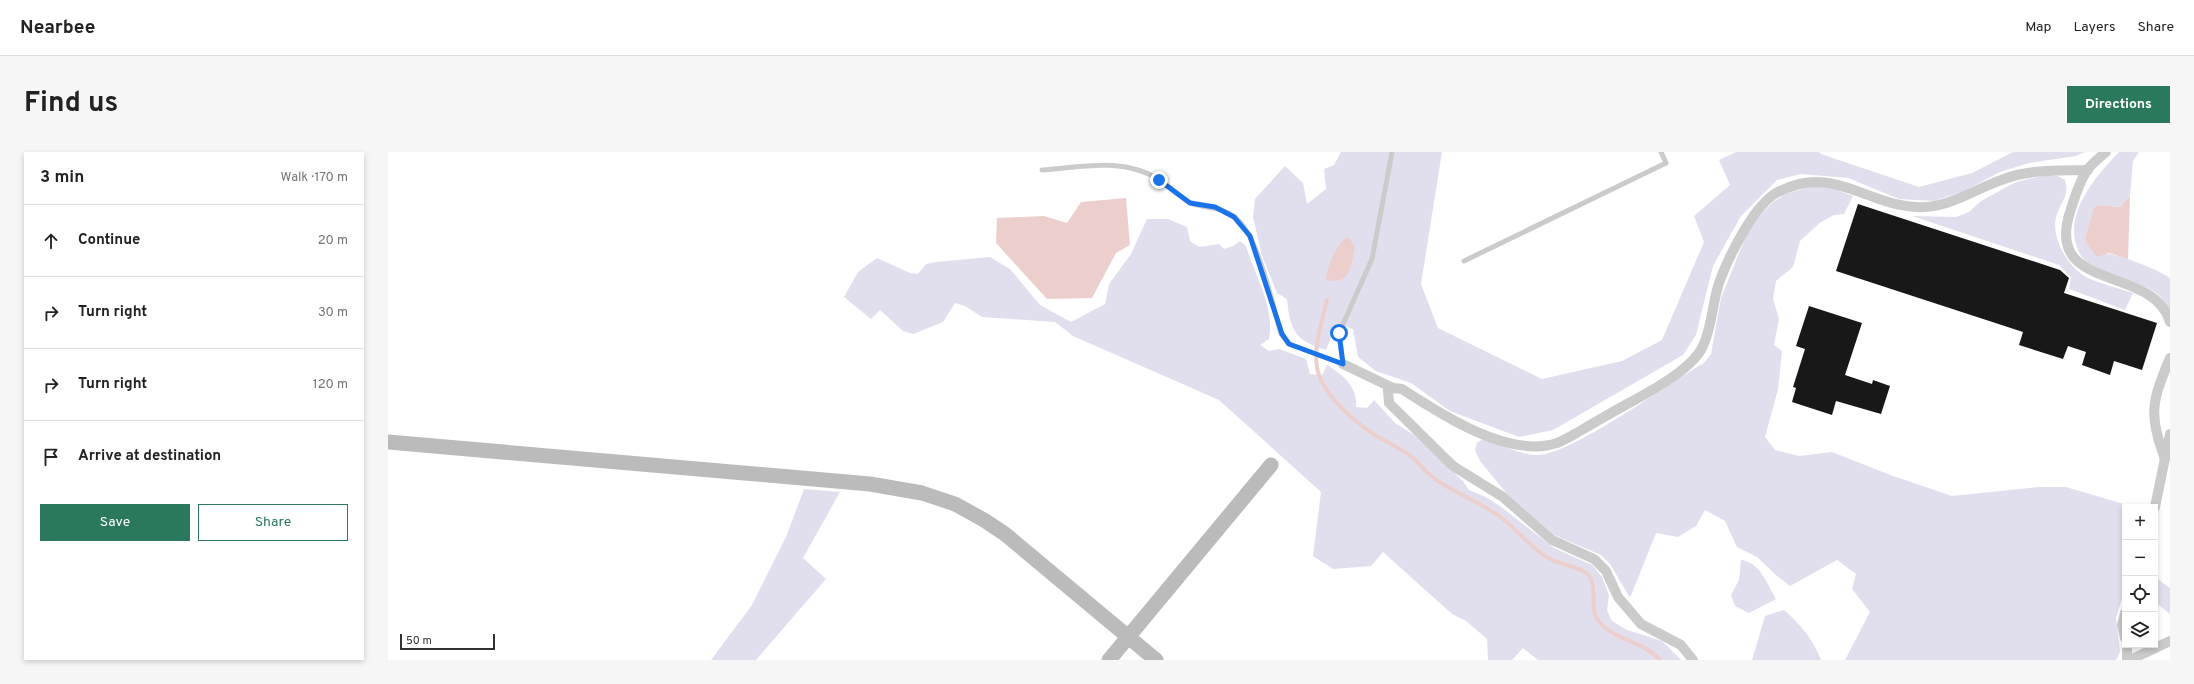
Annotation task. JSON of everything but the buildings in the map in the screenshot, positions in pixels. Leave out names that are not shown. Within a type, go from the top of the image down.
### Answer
[{"type":"street","points":[[2106,152],[2088,170],[2066,224],[2066,238],[2071,255],[2089,271],[2154,297],[2163,306],[2170,322]]},
{"type":"street","points":[[1343,364],[1393,388],[1402,389],[1468,430],[1513,444],[1535,448],[1558,443],[1641,396],[1688,365],[1702,348],[1711,321],[1719,284],[1741,235],[1761,204],[1777,192],[1810,181],[1826,182],[1840,184],[1897,204],[1917,207],[1942,204],[1966,197],[2003,179],[2015,176],[2045,171],[2088,170]]},
{"type":"street","points":[[2165,459],[2154,426],[2154,412],[2155,399],[2170,358]]},
{"type":"street","points":[[1393,388],[1388,390],[1387,396],[1389,403],[1453,466],[1503,497],[1552,540],[1594,559],[1606,571],[1618,597],[1641,624],[1681,645],[1693,660]]},
{"type":"street","points":[[2156,504],[2170,434]]},
{"type":"street","points":[[388,442],[870,484],[922,493],[955,504],[1005,534],[1156,660]]},
{"type":"street","points":[[1109,660],[1271,465]]},
{"type":"street","points":[[2130,660],[2170,641]]},
{"type":"street","points":[[2127,648],[2127,660]]},
{"type":"lane","points":[[1042,170],[1103,165],[1132,167],[1159,180],[1190,203],[1215,207],[1234,217],[1250,236],[1282,334],[1289,344],[1343,364],[1339,333],[1372,259],[1392,152]]},
{"type":"lane","points":[[1464,261],[1666,163],[1661,152]]},
{"type":"shaded area","points":[[1341,152],[1442,152],[1421,284],[1438,328],[1542,379],[1622,361],[1662,340],[1704,242],[1694,216],[1730,185],[1719,160],[1736,152],[1819,152],[1821,154],[1919,187],[1972,173],[2013,152],[2085,152],[2076,156],[2029,163],[2000,172],[1962,192],[1934,201],[1899,199],[1848,178],[1801,174],[1777,180],[1741,216],[1713,266],[1696,335],[1683,355],[1553,430],[1519,437],[1450,411],[1411,383],[1376,371],[1358,357],[1353,329],[1337,324],[1326,350],[1307,343],[1296,333],[1290,319],[1287,299],[1277,293],[1262,256],[1253,217],[1255,199],[1285,166],[1303,183],[1307,204],[1326,189],[1324,169],[1334,165]]},
{"type":"shaded area","points":[[2119,152],[2139,152],[2133,161],[2130,196],[2120,207],[2098,205],[2103,254],[2109,254],[2137,262],[2170,278],[2170,309],[2160,296],[2149,289],[2101,271],[2090,265],[2082,258],[2077,248],[2074,231],[2075,219],[2079,206],[2093,182]]},
{"type":"shaded area","points":[[2046,175],[2058,176],[2065,180],[2066,191],[2056,217],[2055,225],[2056,234],[2062,251],[2073,266],[2086,277],[2133,293],[2125,310],[2069,289],[2071,277],[2059,265],[1912,216],[1956,217],[1969,212],[1981,201],[2016,182]]},
{"type":"shaded area","points":[[1816,186],[1832,188],[1853,196],[1844,214],[1834,215],[1821,222],[1800,241],[1793,267],[1776,281],[1773,299],[1779,319],[1774,345],[1782,351],[1778,389],[1765,437],[1775,450],[1799,456],[1832,452],[1893,476],[1952,496],[2038,487],[2066,487],[2124,504],[2122,504],[2122,598],[2116,618],[2120,652],[2116,660],[1845,660],[1870,612],[1852,589],[1856,574],[1837,560],[1790,586],[1757,557],[1737,547],[1725,521],[1705,510],[1696,526],[1678,537],[1656,533],[1630,598],[1610,564],[1601,555],[1554,535],[1507,494],[1480,461],[1475,450],[1477,443],[1483,439],[1516,451],[1536,455],[1552,452],[1572,444],[1620,417],[1704,363],[1711,354],[1721,298],[1745,238],[1756,219],[1773,202],[1787,193]]},
{"type":"shaded area","points":[[2130,196],[2128,259],[2109,253],[2097,257],[2085,239],[2094,208],[2098,205],[2120,207]]},
{"type":"shaded area","points":[[1126,198],[1130,245],[1116,253],[1092,298],[1047,299],[996,243],[997,218],[1044,216],[1067,223],[1081,202]]},
{"type":"shaded area","points":[[1147,219],[1168,219],[1187,227],[1190,241],[1199,247],[1219,244],[1224,249],[1233,246],[1240,241],[1246,246],[1267,303],[1270,327],[1269,339],[1260,345],[1269,351],[1279,349],[1306,359],[1310,374],[1322,375],[1327,365],[1339,373],[1348,382],[1355,393],[1356,407],[1367,408],[1374,400],[1395,423],[1414,435],[1463,481],[1469,490],[1484,496],[1500,506],[1554,548],[1592,565],[1602,577],[1609,595],[1607,610],[1612,621],[1627,630],[1662,641],[1681,660],[1538,660],[1523,648],[1512,660],[1488,660],[1487,639],[1466,621],[1452,614],[1383,552],[1371,566],[1333,569],[1313,556],[1321,492],[1219,400],[1073,336],[1055,322],[982,317],[965,306],[955,303],[943,322],[913,334],[903,331],[880,310],[871,319],[844,297],[858,272],[877,258],[910,273],[918,274],[926,264],[990,257],[1010,269],[1040,305],[1071,322],[1105,304],[1109,284],[1131,254]]},
{"type":"shaded area","points":[[1348,237],[1355,247],[1348,273],[1340,280],[1326,280],[1328,269],[1336,250]]},
{"type":"shaded area","points":[[804,489],[840,492],[803,558],[826,579],[756,660],[711,660],[752,605],[786,537]]},
{"type":"shaded area","points":[[1741,560],[1748,562],[1758,569],[1776,599],[1749,613],[1735,606],[1731,595],[1739,580]]},
{"type":"shaded area","points":[[2158,580],[2170,588],[2170,614],[2158,604]]},
{"type":"shaded area","points":[[1784,610],[1806,633],[1821,660],[1752,660],[1765,616]]},
{"type":"waterway","points":[[1327,300],[1318,336],[1316,363],[1321,381],[1334,400],[1370,432],[1412,457],[1435,480],[1499,516],[1543,555],[1554,561],[1586,573],[1590,577],[1592,583],[1594,608],[1597,619],[1610,631],[1645,648],[1660,660]]},
{"type":"route","points":[[1159,180],[1190,203],[1215,207],[1234,217],[1250,236],[1282,334],[1289,344],[1307,352],[1343,364],[1339,333]]}]
